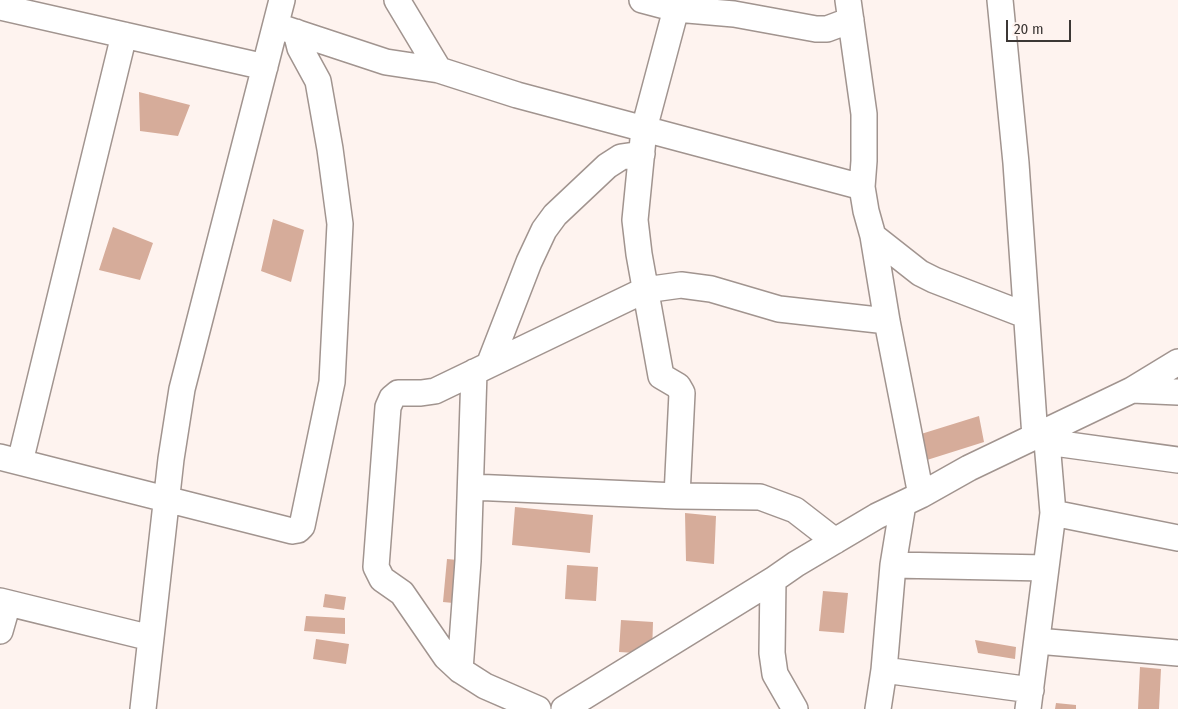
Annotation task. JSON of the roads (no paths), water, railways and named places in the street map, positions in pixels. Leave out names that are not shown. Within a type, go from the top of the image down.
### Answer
[{"type":"street","points":[[124,35],[10,460],[292,531],[298,530],[302,526],[332,382],[340,224],[330,149],[318,81],[300,48],[286,29],[282,0]]},
{"type":"street","points":[[396,0],[439,70]]},
{"type":"street","points":[[642,0],[676,9],[728,7],[816,29],[828,29],[849,10]]},
{"type":"street","points":[[884,670],[1029,700],[1053,513],[1026,315],[1016,163],[1000,0]]},
{"type":"street","points":[[0,7],[265,67]]},
{"type":"street","points":[[676,9],[644,129],[635,220],[645,290],[661,376],[678,386],[682,393],[677,496]]},
{"type":"street","points":[[849,10],[864,114],[862,187],[887,321],[912,499],[893,565],[884,670],[878,709]]},
{"type":"street","points":[[143,709],[171,459],[182,389],[265,67],[286,29]]},
{"type":"street","points":[[286,29],[386,62],[439,70],[517,95],[862,187]]},
{"type":"street","points":[[460,670],[471,487],[482,368],[544,230],[555,215],[607,166],[621,157],[642,154]]},
{"type":"street","points":[[872,236],[920,273],[1026,315]]},
{"type":"street","points":[[538,709],[485,686],[460,670],[446,657],[402,593],[382,579],[376,567],[389,403],[392,398],[398,393],[435,391],[645,290],[681,285],[711,289],[779,309],[887,321]]},
{"type":"street","points":[[564,709],[877,516],[969,468],[1044,436],[1132,390],[1178,362]]},
{"type":"street","points":[[1132,390],[1178,392]]},
{"type":"street","points":[[1044,436],[1178,460]]},
{"type":"street","points":[[471,487],[677,496],[760,497],[795,510],[835,541]]},
{"type":"street","points":[[1053,513],[1178,538]]},
{"type":"street","points":[[893,565],[1046,568]]},
{"type":"street","points":[[773,580],[772,653],[775,674],[795,709]]},
{"type":"street","points":[[0,631],[4,602],[151,638]]},
{"type":"street","points":[[1037,641],[1178,653]]}]
